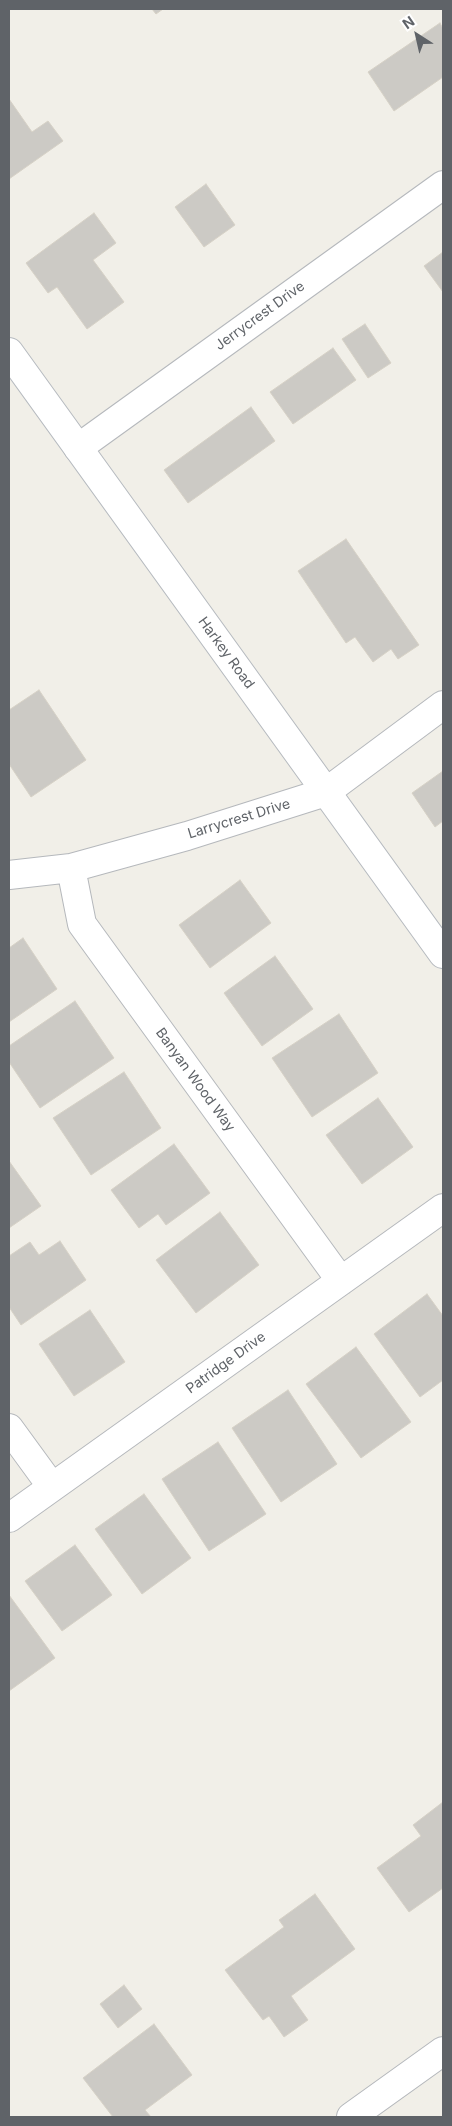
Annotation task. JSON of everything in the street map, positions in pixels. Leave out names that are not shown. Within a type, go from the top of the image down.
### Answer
[{"type":"street","name":"Jerrycrest Drive","points":[[78,448],[443,185]]},
{"type":"street","name":"Harkey Road","points":[[9,352],[443,954]]},
{"type":"street","name":"Larrycrest Drive","points":[[9,875],[71,868],[186,836],[326,792],[443,705]]},
{"type":"street","name":"Banyan Wood Way","points":[[71,868],[82,924],[341,1281]]},
{"type":"street","name":"Patridge Drive","points":[[9,1518],[443,1208]]},
{"type":"street","points":[[9,1428],[52,1488]]},
{"type":"street","points":[[351,2117],[443,2051]]},
{"type":"building","points":[[152,9],[163,9],[156,14]]},
{"type":"building","points":[[440,23],[443,29],[443,77],[394,111],[368,72]]},
{"type":"building","points":[[9,99],[32,132],[48,121],[63,141],[9,179]]},
{"type":"building","points":[[206,184],[235,225],[204,247],[175,207]]},
{"type":"building","points":[[94,213],[116,243],[93,260],[124,302],[87,329],[57,287],[48,293],[26,263]]},
{"type":"building","points":[[443,252],[443,292],[424,266]]},
{"type":"building","points":[[365,324],[391,363],[368,378],[342,339]]},
{"type":"building","points":[[333,348],[356,380],[293,424],[270,392]]},
{"type":"building","points":[[251,407],[275,441],[188,503],[164,470]]},
{"type":"building","points":[[346,539],[419,645],[398,659],[391,649],[373,662],[355,637],[346,643],[298,571]]},
{"type":"building","points":[[39,690],[86,760],[31,797],[9,764],[9,710]]},
{"type":"building","points":[[443,771],[443,821],[435,827],[412,793]]},
{"type":"building","points":[[240,880],[271,923],[210,968],[179,925]]},
{"type":"building","points":[[23,938],[57,989],[9,1022],[9,948]]},
{"type":"building","points":[[275,956],[313,1009],[262,1046],[224,993]]},
{"type":"building","points":[[75,1001],[114,1058],[40,1108],[9,1062],[9,1046]]},
{"type":"building","points":[[339,1014],[378,1073],[312,1117],[272,1058]]},
{"type":"building","points":[[124,1072],[161,1128],[91,1175],[53,1118]]},
{"type":"building","points":[[378,1098],[413,1147],[362,1184],[326,1135]]},
{"type":"building","points":[[174,1144],[210,1193],[166,1225],[158,1214],[139,1228],[111,1190]]},
{"type":"building","points":[[9,1161],[41,1206],[9,1228]]},
{"type":"building","points":[[220,1212],[259,1265],[196,1313],[156,1260]]},
{"type":"building","points":[[60,1241],[86,1280],[21,1325],[9,1307],[9,1256],[30,1242],[39,1255]]},
{"type":"building","points":[[427,1294],[443,1316],[443,1380],[420,1397],[374,1334]]},
{"type":"building","points":[[90,1310],[125,1362],[74,1396],[39,1344]]},
{"type":"building","points":[[356,1347],[411,1422],[361,1458],[306,1384]]},
{"type":"building","points":[[288,1390],[337,1464],[281,1502],[232,1428]]},
{"type":"building","points":[[218,1442],[266,1514],[209,1551],[162,1479]]},
{"type":"building","points":[[144,1494],[191,1558],[142,1594],[95,1529]]},
{"type":"building","points":[[75,1545],[112,1595],[62,1631],[25,1581]]},
{"type":"building","points":[[9,1595],[55,1658],[9,1691]]},
{"type":"building","points":[[443,1802],[443,1888],[409,1912],[377,1868],[421,1836],[413,1825]]},
{"type":"building","points":[[315,1894],[355,1949],[291,1996],[308,2020],[284,2037],[269,2016],[263,2020],[225,1970],[284,1927],[279,1920]]},
{"type":"building","points":[[124,1985],[142,2009],[118,2028],[100,2004]]},
{"type":"building","points":[[154,2024],[192,2075],[145,2110],[151,2117],[113,2117],[83,2078]]}]
